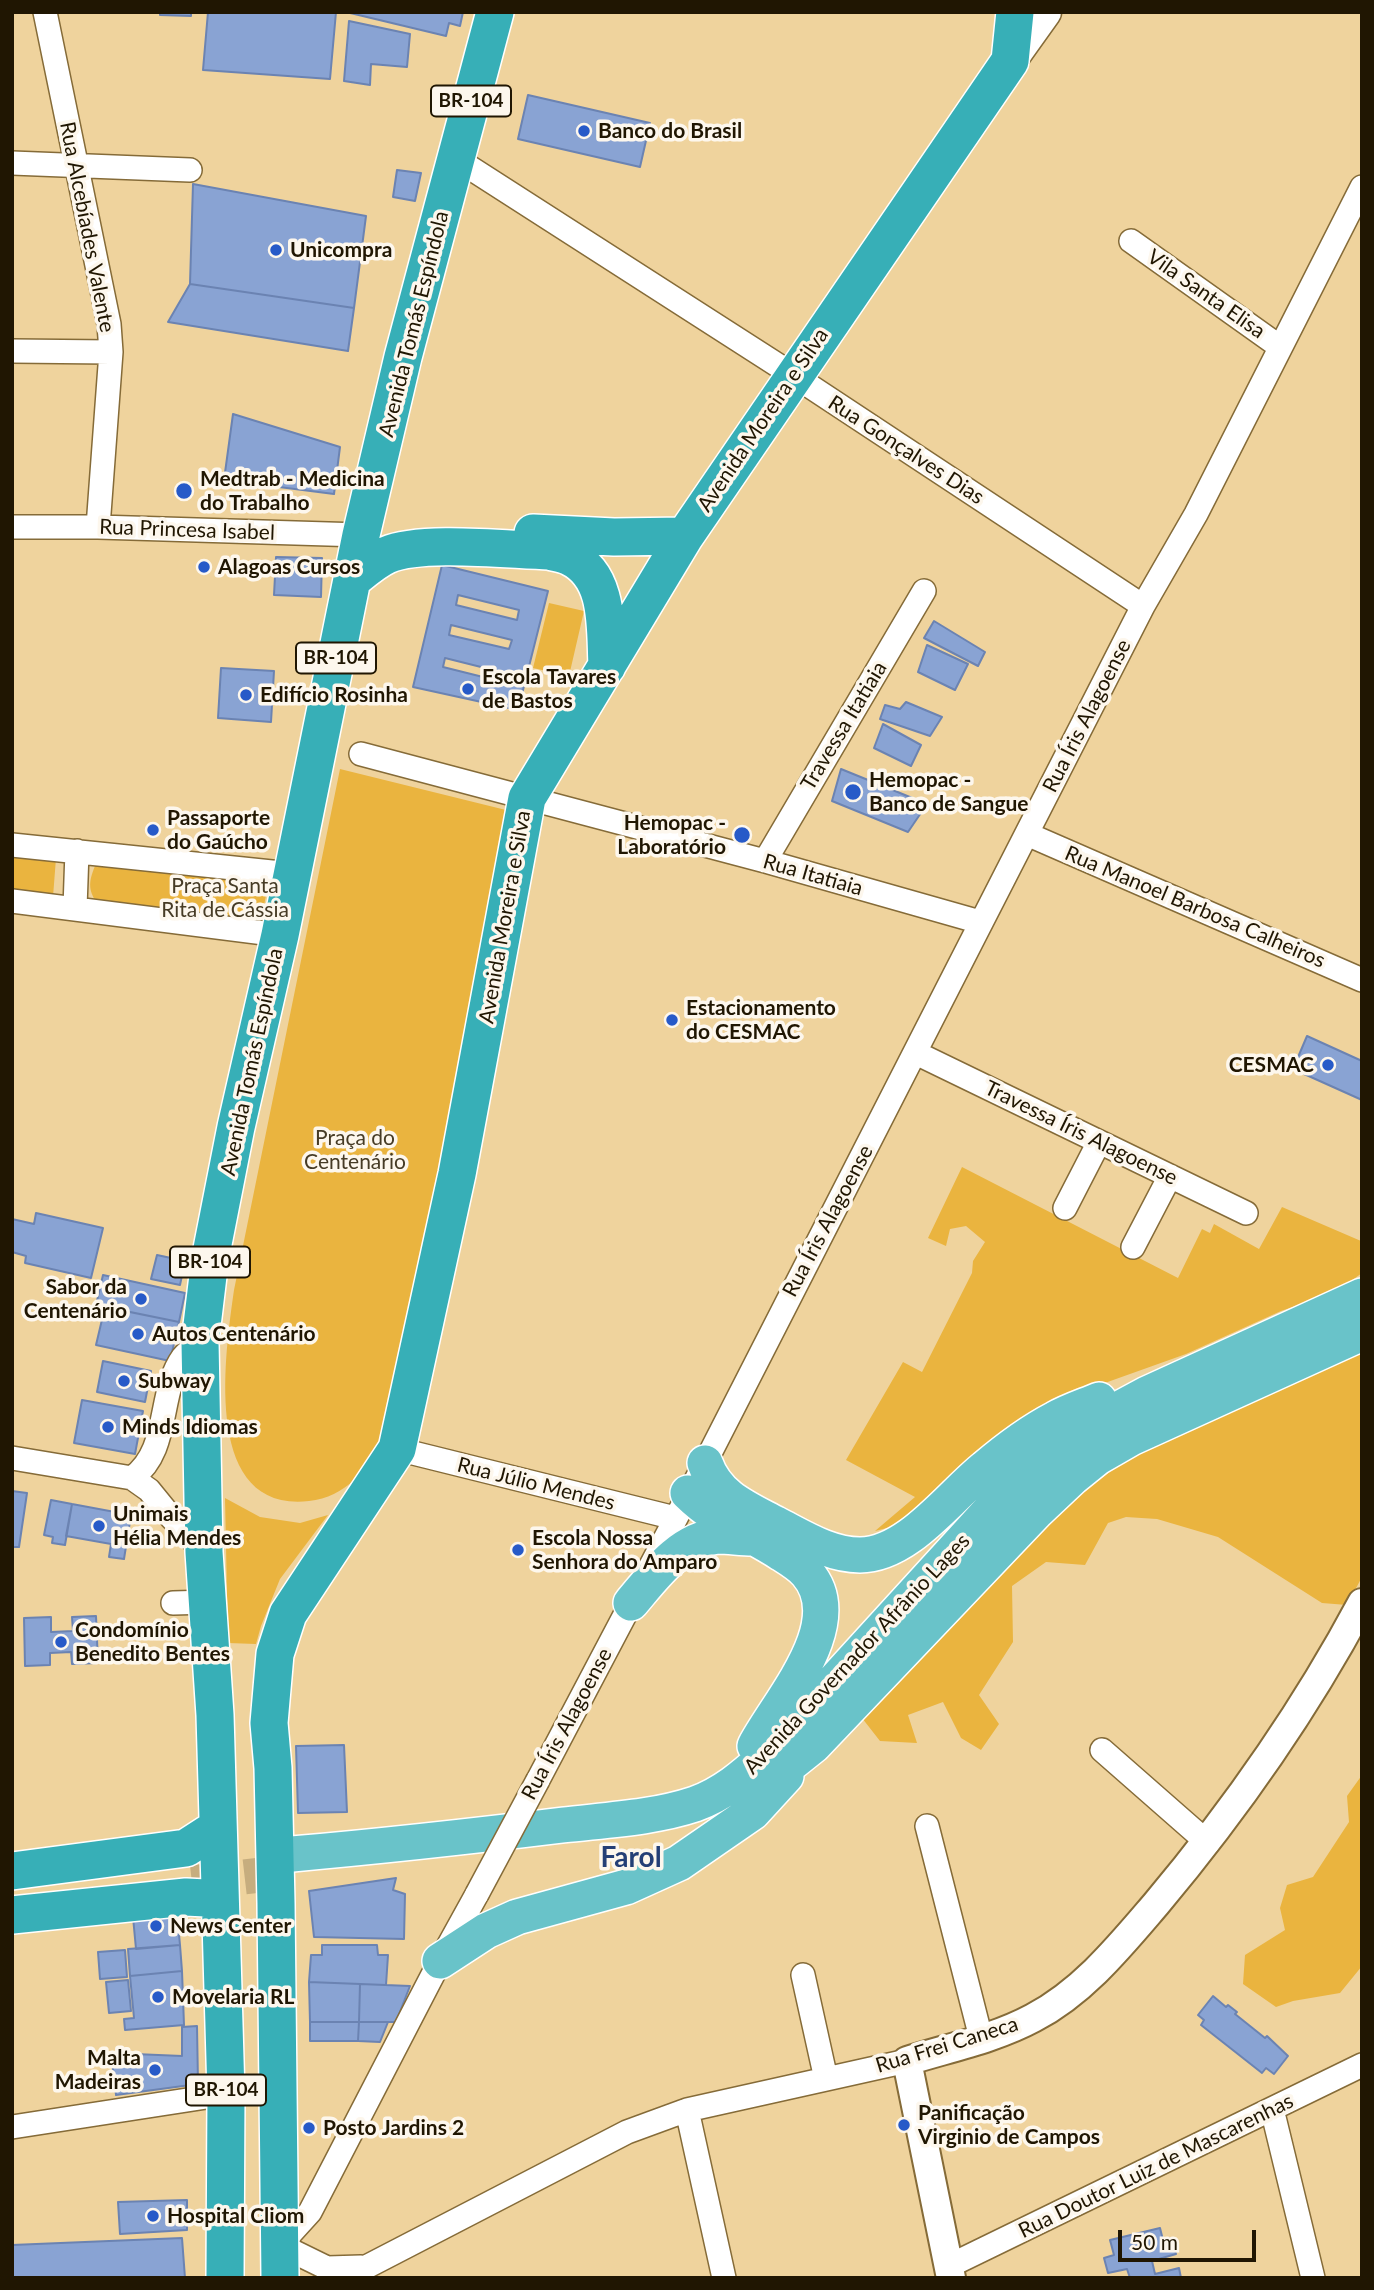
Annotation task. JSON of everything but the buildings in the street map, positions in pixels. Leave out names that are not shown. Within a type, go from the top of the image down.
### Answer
[{"type":"highway","name":"Avenida Tomás Espíndola","points":[[217,1828],[215,1715],[204,1552],[200,1342],[210,1259],[233,1141],[280,935],[361,535],[403,357],[495,12]]},
{"type":"highway","name":"BR-104","points":[[1010,61],[1015,12]]},
{"type":"highway","name":"Avenida Moreira e Silva","points":[[280,2261],[276,1890],[273,1768],[269,1723],[275,1654],[288,1614],[397,1449],[457,1174],[527,798],[685,536],[1010,61]]},
{"type":"highway","points":[[370,499],[391,524],[417,533],[685,536]]},
{"type":"highway","points":[[607,666],[604,613],[599,589],[601,558],[614,537]]},
{"type":"highway","points":[[352,580],[389,554],[412,548],[522,550],[549,551],[569,556],[587,568],[599,589]]},
{"type":"highway","name":"BR-104","points":[[217,1828],[226,2094],[225,2278]]},
{"type":"highway","points":[[12,1871],[186,1848],[217,1828]]},
{"type":"highway","points":[[12,1915],[187,1897],[219,1902]]},
{"type":"main road","name":"Avenida Moreira e Silva","points":[[1010,61],[1045,12]]},
{"type":"main road","name":"Avenida Governador Afrânio Lages","points":[[1362,1296],[1196,1371],[1082,1429],[1042,1461],[995,1505],[783,1738],[736,1783],[696,1803],[633,1816],[420,1843],[294,1863],[674,1831],[733,1810],[814,1745],[1037,1511],[1098,1457],[1131,1438],[1362,1333]]},
{"type":"main road","points":[[705,1463],[709,1475],[732,1500],[808,1540],[839,1553],[862,1555],[883,1552],[909,1537],[985,1467],[1055,1419],[1135,1385],[1196,1371]]},
{"type":"main road","points":[[681,1505],[717,1518],[782,1554],[808,1574],[817,1593],[820,1611],[814,1647],[762,1733],[736,1783]]},
{"type":"main road","points":[[631,1603],[665,1563],[693,1543],[717,1536],[752,1538]]},
{"type":"main road","points":[[440,1961],[486,1931],[517,1917],[626,1887],[679,1863],[753,1812],[814,1745]]},
{"type":"main road","points":[[12,1885],[178,1876],[12,1905]]},
{"type":"main road","points":[[477,1894],[481,1915],[502,1924]]},
{"type":"street","name":"Rua Alcebíades Valente","points":[[45,12],[109,324],[111,352],[98,527]]},
{"type":"street","name":"Rua Gonçalves Dias","points":[[455,158],[793,375],[1143,606]]},
{"type":"street","points":[[12,163],[190,170]]},
{"type":"street","name":"Rua Íris Alagoense","points":[[280,2261],[310,2213],[440,1961],[705,1463],[803,1267],[916,1053],[980,922],[1143,606],[1196,514],[1362,187]]},
{"type":"street","name":"Vila Santa Elisa","points":[[1131,242],[1280,347]]},
{"type":"street","points":[[12,351],[111,352]]},
{"type":"street","name":"Rua Princesa Isabel","points":[[12,527],[361,535]]},
{"type":"street","name":"Travessa Itatiaia","points":[[765,861],[924,591]]},
{"type":"street","name":"Rua Itatiaia","points":[[361,754],[765,861],[980,922]]},
{"type":"street","name":"Rua Manoel Barbosa Calheiros","points":[[1027,835],[1362,980]]},
{"type":"street","points":[[12,845],[291,874]]},
{"type":"street","points":[[75,908],[77,851]]},
{"type":"street","points":[[12,901],[280,935]]},
{"type":"street","name":"Travessa Íris Alagoense","points":[[916,1053],[1246,1213]]},
{"type":"street","points":[[1065,1208],[1098,1142]]},
{"type":"street","points":[[1133,1247],[1170,1176]]},
{"type":"street","points":[[132,1478],[149,1462],[168,1394],[183,1357],[200,1342]]},
{"type":"street","name":"Rua Júlio Mendes","points":[[397,1449],[681,1505]]},
{"type":"street","points":[[12,1458],[132,1478],[149,1490],[204,1552]]},
{"type":"street","points":[[173,1603],[209,1602]]},
{"type":"street","name":"Rua Frei Caneca","points":[[345,2278],[626,2132],[687,2110],[907,2061],[1032,2019],[1070,1993],[1113,1955],[1208,1843],[1293,1718],[1362,1603]]},
{"type":"street","points":[[1102,1750],[1208,1843]]},
{"type":"street","points":[[927,1826],[981,2038]]},
{"type":"street","points":[[803,1975],[826,2079]]},
{"type":"street","points":[[907,2061],[951,2272]]},
{"type":"street","name":"Rua Doutor Luiz de Mascarenhas","points":[[951,2272],[1362,2065]]},
{"type":"street","points":[[12,2127],[226,2094]]},
{"type":"street","points":[[1272,2109],[1313,2278]]},
{"type":"street","points":[[687,2110],[724,2278]]},
{"type":"street","name":"Rua Frei Caneca","points":[[280,2261],[327,2268],[368,2266]]},
{"type":"green space","points":[[549,603],[584,611],[569,676],[533,668]]},
{"type":"green space","name":"Praça do Centenário","points":[[340,769],[514,812],[445,1166],[383,1439],[354,1480],[334,1494],[309,1501],[274,1498],[250,1482],[235,1456],[228,1424],[225,1388],[234,1290]]},
{"type":"green space","points":[[12,854],[56,858],[53,897],[12,894]]},
{"type":"green space","name":"Praça Santa Rita de Cássia","points":[[108,862],[269,880],[260,926],[99,906],[91,891],[91,877],[95,866]]},
{"type":"green space","points":[[962,1167],[1178,1278],[1202,1229],[1210,1233],[1214,1224],[1259,1249],[1282,1207],[1361,1241],[1362,1273],[1336,1292],[1281,1311],[1186,1354],[1060,1399],[891,1527],[875,1531],[915,1497],[846,1460],[903,1362],[922,1372],[972,1273],[973,1261],[985,1242],[966,1226],[950,1229],[946,1246],[928,1238]]},
{"type":"green space","points":[[1362,1350],[1362,1577],[1347,1605],[1322,1603],[1218,1537],[1157,1519],[1126,1517],[1108,1523],[1085,1565],[1046,1562],[1012,1586],[1013,1642],[979,1695],[999,1724],[981,1750],[961,1738],[943,1702],[908,1715],[917,1743],[880,1741],[862,1718],[1057,1510],[1151,1442]]},
{"type":"green space","points":[[225,1498],[260,1517],[300,1523],[328,1515],[280,1579],[256,1644],[228,1643]]},
{"type":"green space","points":[[1362,1775],[1362,1966],[1340,1993],[1293,2001],[1276,2007],[1243,1984],[1245,1955],[1285,1930],[1280,1908],[1287,1885],[1313,1877],[1349,1822],[1347,1796]]},
{"type":"tunnel","points":[[192,1883],[296,1871]]},
{"type":"place","name":"Banco do Brasil","points":[[584,131]]},
{"type":"place","name":"Unicompra","points":[[276,250]]},
{"type":"place","name":"Medtrab - Medicina do Trabalho","points":[[184,491]]},
{"type":"place","name":"Alagoas Cursos","points":[[204,567]]},
{"type":"place","name":"Escola Tavares de Bastos","points":[[468,689]]},
{"type":"place","name":"Edifício Rosinha","points":[[246,695]]},
{"type":"place","name":"Hemopac - Banco de Sangue","points":[[853,792]]},
{"type":"place","name":"Passaporte do Gaúcho","points":[[153,830]]},
{"type":"place","name":"Hemopac - Laboratório","points":[[742,835]]},
{"type":"place","name":"Estacionamento do CESMAC","points":[[672,1020]]},
{"type":"place","name":"CESMAC","points":[[1328,1065]]},
{"type":"place","name":"Sabor da Centenário","points":[[141,1299]]},
{"type":"place","name":"Autos Centenário","points":[[138,1334]]},
{"type":"place","name":"Subway","points":[[124,1381]]},
{"type":"place","name":"Minds Idiomas","points":[[108,1427]]},
{"type":"place","name":"Unimais Hélia Mendes","points":[[99,1526]]},
{"type":"place","name":"Escola Nossa Senhora do Amparo","points":[[518,1550]]},
{"type":"place","name":"Condomínio Benedito Bentes","points":[[61,1642]]},
{"type":"place","name":"News Center","points":[[156,1926]]},
{"type":"place","name":"Movelaria RL","points":[[158,1997]]},
{"type":"place","name":"Malta Madeiras","points":[[155,2070]]},
{"type":"place","name":"Panificação Virginio de Campos","points":[[904,2125]]},
{"type":"place","name":"Posto Jardins 2","points":[[309,2128]]},
{"type":"place","name":"Hospital Cliom","points":[[153,2216]]},
{"type":"district","name":"Farol","points":[[631,1858]]}]
